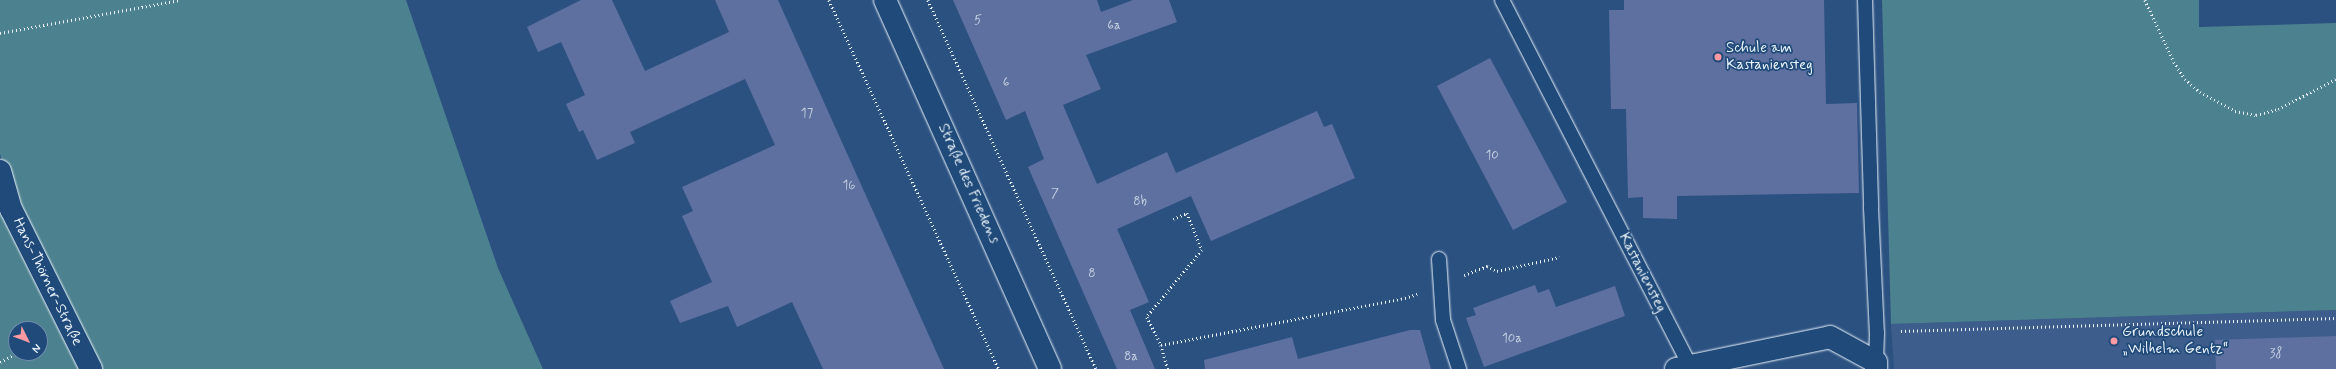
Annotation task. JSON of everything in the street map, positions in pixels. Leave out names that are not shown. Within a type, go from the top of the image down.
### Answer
[{"type":"street","name":"Straße des Friedens","points":[[885,0],[1050,369]]},
{"type":"street","name":"Hans-Thörner-Straße","points":[[0,171],[6,211],[91,369]]},
{"type":"street","name":"Kastaniensteg","points":[[1683,367],[1830,337],[1876,365]]},
{"type":"lane","name":"Kastaniensteg","points":[[1502,0],[1683,367]]},
{"type":"lane","points":[[1865,0],[1870,208],[1877,333],[1876,365]]},
{"type":"lane","points":[[1439,258],[1443,320],[1459,369]]},
{"type":"path","points":[[0,33],[180,0]]},
{"type":"path","points":[[829,0],[999,369]]},
{"type":"path","points":[[928,0],[1096,369]]},
{"type":"path","points":[[2145,0],[2174,62],[2185,79],[2200,92],[2235,111],[2256,114],[2278,109],[2336,79]]},
{"type":"path","points":[[1168,369],[1161,345],[1147,317],[1202,250],[1187,213],[1173,219]]},
{"type":"path","points":[[1161,345],[1401,299],[1441,285],[1487,266],[1497,271],[1559,257]]},
{"type":"path","points":[[1877,333],[2336,318]]},
{"type":"shaded area","name":"Grundschule „Wilhelm Gentz“","points":[[2336,310],[2336,369],[1894,369],[1891,324]]},
{"type":"green space","points":[[0,0],[406,0],[498,268],[543,369],[95,369],[16,206],[0,154]]},
{"type":"green space","points":[[1882,0],[2199,0],[2199,27],[2336,23],[2336,310],[1891,324]]},
{"type":"green space","points":[[0,183],[81,369],[0,369]]},
{"type":"building","points":[[581,0],[612,0],[645,71],[729,32],[715,0],[778,0],[944,369],[823,369],[792,302],[737,327],[728,306],[680,323],[670,301],[712,282],[682,216],[693,211],[682,187],[775,145],[745,79],[630,132],[635,143],[597,160],[583,130],[579,132],[566,104],[585,95],[561,42],[538,52],[527,27]]},
{"type":"building","points":[[953,0],[1097,0],[1101,12],[1133,0],[1169,0],[1177,22],[1086,55],[1101,89],[1063,105],[1097,184],[1167,152],[1176,173],[1317,111],[1324,127],[1332,124],[1355,178],[1211,241],[1191,196],[1117,229],[1149,302],[1130,310],[1155,369],[1117,369],[1028,167],[1044,159],[1025,111],[1006,120]]},
{"type":"building","name":"Schule am Kastaniensteg","points":[[1624,0],[1824,0],[1826,104],[1857,103],[1859,193],[1677,196],[1677,219],[1643,218],[1643,197],[1628,198],[1626,109],[1611,109],[1609,10],[1624,10]]},
{"type":"building","points":[[1490,58],[1567,202],[1513,230],[1437,86]]},
{"type":"building","points":[[1535,285],[1538,293],[1549,289],[1556,307],[1615,286],[1625,316],[1484,367],[1466,318],[1476,315],[1473,308]]},
{"type":"building","points":[[1410,330],[1420,330],[1431,369],[1205,369],[1204,360],[1292,337],[1298,359]]},
{"type":"building","name":"Grundschule „Wilhelm Gentz“","points":[[2336,336],[2336,369],[2216,369],[2215,340]]},
{"type":"place","name":"Schule am Kastaniensteg","points":[[1718,57]]},
{"type":"place","name":"Grundschule „Wilhelm Gentz“","points":[[2114,341]]}]
